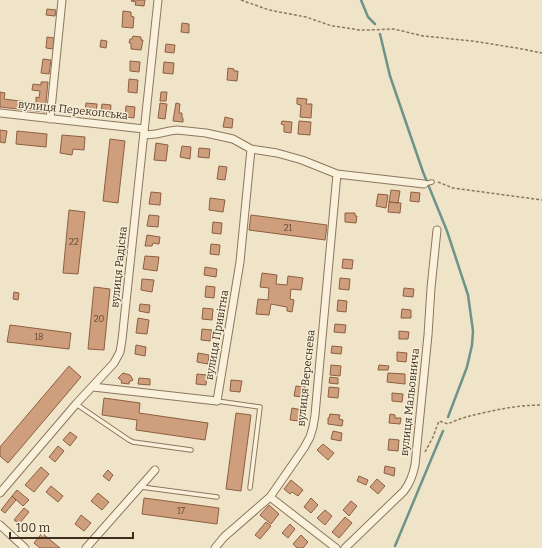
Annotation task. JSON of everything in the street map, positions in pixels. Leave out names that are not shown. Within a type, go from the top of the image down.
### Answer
[{"type":"street","points":[[50,119],[62,0]]},
{"type":"street","name":"вулиця Радісна","points":[[0,493],[76,404],[114,363],[120,352],[158,0]]},
{"type":"street","name":"вулиця Перекопська","points":[[0,113],[156,134],[170,130],[206,133],[232,139],[251,150],[277,153],[302,160],[337,174],[424,184]]},
{"type":"street","name":"вулиця Привітна","points":[[217,401],[240,262],[251,150]]},
{"type":"street","name":"вулиця Вереснева","points":[[215,548],[224,537],[270,497],[304,448],[313,428],[337,174]]},
{"type":"street","name":"вулиця Мальовнича","points":[[345,548],[404,491],[410,483],[415,465],[437,230]]},
{"type":"street","points":[[93,387],[217,401]]},
{"type":"street","points":[[86,548],[156,470]]},
{"type":"street","points":[[270,497],[336,548]]},
{"type":"street","points":[[0,525],[26,548]]},
{"type":"lane","points":[[424,184],[432,182]]},
{"type":"lane","points":[[217,401],[260,407],[250,488]]},
{"type":"lane","points":[[76,404],[133,442],[191,450]]},
{"type":"lane","points":[[141,487],[217,497]]},
{"type":"path","points":[[240,0],[269,10],[306,17],[332,26],[363,30],[394,29],[424,36],[502,46],[542,53]]},
{"type":"path","points":[[432,182],[441,183],[453,188],[542,200]]},
{"type":"path","points":[[415,465],[426,449],[440,421],[448,424],[458,419],[508,407],[542,405]]},
{"type":"building","points":[[145,0],[144,6],[135,5],[136,2],[131,1]]},
{"type":"building","points":[[47,9],[56,10],[55,16],[46,15]]},
{"type":"building","points":[[123,11],[131,12],[131,16],[134,17],[133,28],[122,27]]},
{"type":"building","points":[[182,23],[189,24],[189,33],[181,32]]},
{"type":"building","points":[[133,36],[141,37],[141,40],[143,40],[141,50],[131,49],[131,43],[129,43]]},
{"type":"building","points":[[47,37],[54,38],[53,49],[46,48]]},
{"type":"building","points":[[101,40],[107,41],[106,48],[100,47]]},
{"type":"building","points":[[166,44],[175,45],[174,53],[165,52]]},
{"type":"building","points":[[43,59],[51,60],[49,74],[41,73]]},
{"type":"building","points":[[130,61],[140,62],[139,72],[130,71]]},
{"type":"building","points":[[164,62],[174,63],[173,74],[163,73]]},
{"type":"building","points":[[228,68],[238,71],[237,81],[227,80]]},
{"type":"building","points":[[129,79],[138,80],[137,93],[128,92]]},
{"type":"building","points":[[41,82],[48,82],[45,112],[0,107],[0,92],[5,93],[4,99],[36,103],[36,97],[39,98],[40,91],[32,90],[33,84],[41,85]]},
{"type":"building","points":[[161,92],[167,92],[166,101],[160,101]]},
{"type":"building","points":[[297,98],[307,99],[306,104],[312,104],[311,118],[300,117],[301,105],[297,104]]},
{"type":"building","points":[[86,103],[97,104],[96,114],[85,113]]},
{"type":"building","points":[[160,103],[167,104],[165,119],[158,118]]},
{"type":"building","points":[[176,103],[180,104],[179,113],[182,113],[183,122],[173,121]]},
{"type":"building","points":[[102,104],[111,105],[110,116],[101,115]]},
{"type":"building","points":[[126,106],[135,107],[134,118],[125,117]]},
{"type":"building","points":[[225,117],[233,119],[232,128],[223,127]]},
{"type":"building","points":[[282,121],[292,122],[291,133],[284,132],[284,125],[281,124]]},
{"type":"building","points":[[299,121],[311,122],[310,135],[298,134]]},
{"type":"building","points":[[0,130],[7,131],[5,143],[0,142]]},
{"type":"building","points":[[17,131],[47,134],[46,147],[16,144]]},
{"type":"building","points":[[62,135],[85,137],[84,150],[73,149],[72,155],[60,153]]},
{"type":"building","points":[[110,139],[125,141],[118,203],[103,201]]},
{"type":"building","points":[[156,143],[168,145],[166,161],[154,160]]},
{"type":"building","points":[[182,146],[191,147],[190,159],[180,157]]},
{"type":"building","points":[[199,148],[210,149],[209,158],[198,157]]},
{"type":"building","points":[[219,166],[227,167],[225,180],[217,179]]},
{"type":"building","points":[[391,190],[400,191],[398,203],[389,202]]},
{"type":"building","points":[[151,192],[161,193],[160,205],[149,204]]},
{"type":"building","points":[[411,192],[420,193],[419,202],[410,201]]},
{"type":"building","points":[[378,194],[388,195],[386,208],[376,206]]},
{"type":"building","points":[[210,198],[225,200],[223,212],[209,210]]},
{"type":"building","points":[[389,202],[401,203],[400,213],[388,212]]},
{"type":"building","points":[[69,210],[85,212],[78,274],[63,273]]},
{"type":"building","points":[[345,213],[355,213],[355,216],[357,216],[356,223],[345,222]]},
{"type":"building","points":[[149,215],[159,216],[158,227],[147,226]]},
{"type":"building","points":[[251,215],[327,225],[325,240],[249,230]]},
{"type":"building","points":[[213,222],[222,223],[221,234],[212,233]]},
{"type":"building","points":[[147,235],[160,237],[159,244],[153,243],[152,246],[145,246]]},
{"type":"building","points":[[211,244],[220,245],[219,255],[210,254]]},
{"type":"building","points":[[145,256],[159,257],[157,271],[143,269]]},
{"type":"building","points":[[343,259],[353,260],[352,269],[342,268]]},
{"type":"building","points":[[205,267],[217,269],[216,277],[204,275]]},
{"type":"building","points":[[262,273],[277,275],[276,284],[287,285],[288,276],[303,278],[301,290],[291,289],[290,299],[294,300],[292,312],[287,311],[287,307],[271,304],[269,315],[256,314],[258,299],[268,300],[269,288],[260,287]]},
{"type":"building","points":[[340,278],[350,279],[349,290],[339,289]]},
{"type":"building","points":[[142,279],[154,280],[152,292],[141,290]]},
{"type":"building","points":[[206,286],[215,287],[214,298],[205,297]]},
{"type":"building","points":[[94,287],[110,289],[104,350],[88,349]]},
{"type":"building","points":[[404,288],[414,289],[413,297],[403,296]]},
{"type":"building","points":[[14,292],[19,293],[18,300],[13,299]]},
{"type":"building","points":[[338,300],[347,301],[346,312],[337,311]]},
{"type":"building","points":[[140,304],[150,305],[149,313],[139,311]]},
{"type":"building","points":[[203,308],[213,309],[212,320],[202,319]]},
{"type":"building","points":[[402,309],[411,310],[411,318],[401,318]]},
{"type":"building","points":[[138,318],[149,320],[147,334],[136,333]]},
{"type":"building","points":[[335,324],[346,325],[345,333],[334,332]]},
{"type":"building","points":[[10,325],[71,333],[69,349],[7,342]]},
{"type":"building","points":[[202,329],[212,330],[210,341],[201,340]]},
{"type":"building","points":[[399,331],[409,332],[408,339],[399,339]]},
{"type":"building","points":[[136,345],[146,347],[145,356],[135,354]]},
{"type":"building","points":[[332,346],[342,347],[341,354],[331,353]]},
{"type":"building","points":[[397,352],[407,353],[406,362],[397,361]]},
{"type":"building","points":[[198,353],[209,355],[208,364],[197,362]]},
{"type":"building","points":[[331,365],[341,366],[340,376],[330,375]]},
{"type":"building","points":[[379,365],[389,366],[388,370],[378,370]]},
{"type":"building","points":[[69,366],[81,377],[8,463],[0,456],[0,447]]},
{"type":"building","points":[[123,373],[130,375],[133,380],[129,382],[129,384],[121,383],[122,381],[118,378]]},
{"type":"building","points":[[388,373],[405,374],[405,384],[387,382]]},
{"type":"building","points":[[197,374],[207,375],[206,385],[196,384]]},
{"type":"building","points":[[330,377],[338,378],[338,384],[329,383]]},
{"type":"building","points":[[139,378],[150,379],[150,385],[138,384]]},
{"type":"building","points":[[231,380],[242,381],[240,392],[230,391]]},
{"type":"building","points":[[296,386],[305,387],[303,397],[294,396]]},
{"type":"building","points":[[329,387],[339,388],[338,398],[328,397]]},
{"type":"building","points":[[392,393],[403,394],[402,402],[392,401]]},
{"type":"building","points":[[104,398],[140,403],[139,413],[208,423],[205,440],[136,430],[137,420],[102,415]]},
{"type":"building","points":[[292,408],[302,410],[300,421],[290,420]]},
{"type":"building","points":[[236,413],[251,415],[241,491],[226,489]]},
{"type":"building","points":[[330,414],[340,415],[339,419],[343,420],[342,426],[328,424]]},
{"type":"building","points":[[390,414],[395,415],[395,418],[401,418],[400,424],[389,423]]},
{"type":"building","points":[[333,431],[342,433],[341,441],[331,439]]},
{"type":"building","points":[[70,432],[77,437],[70,446],[63,440]]},
{"type":"building","points":[[389,439],[399,440],[398,451],[388,450]]},
{"type":"building","points":[[323,444],[334,453],[328,460],[317,450]]},
{"type":"building","points":[[58,446],[64,451],[55,462],[49,457]]},
{"type":"building","points":[[385,466],[395,468],[394,476],[384,473]]},
{"type":"building","points":[[41,467],[49,474],[34,492],[25,485]]},
{"type":"building","points":[[108,470],[113,475],[109,481],[103,476]]},
{"type":"building","points":[[359,476],[368,480],[366,485],[357,481]]},
{"type":"building","points":[[377,479],[385,486],[378,494],[370,487]]},
{"type":"building","points":[[291,480],[303,490],[298,496],[292,492],[290,494],[284,489]]},
{"type":"building","points":[[51,486],[63,496],[58,502],[46,492]]},
{"type":"building","points":[[17,490],[29,500],[23,506],[12,496]]},
{"type":"building","points":[[98,493],[109,502],[102,510],[91,501]]},
{"type":"building","points":[[12,496],[16,500],[5,513],[1,510]]},
{"type":"building","points":[[144,498],[219,508],[217,524],[142,514]]},
{"type":"building","points":[[311,498],[318,505],[311,513],[304,507]]},
{"type":"building","points":[[351,501],[357,506],[349,516],[343,510]]},
{"type":"building","points":[[269,505],[279,514],[271,524],[260,515]]},
{"type":"building","points":[[24,508],[29,512],[19,524],[14,520]]},
{"type":"building","points":[[325,510],[332,516],[325,525],[317,518]]},
{"type":"building","points":[[81,515],[91,523],[84,531],[75,524]]},
{"type":"building","points":[[345,517],[352,523],[339,538],[332,532]]},
{"type":"building","points":[[266,522],[271,526],[260,539],[255,535]]},
{"type":"building","points":[[290,524],[295,529],[288,538],[282,533]]},
{"type":"building","points":[[42,533],[60,548],[40,548],[34,543]]},
{"type":"building","points":[[301,535],[308,542],[303,548],[297,548],[293,544]]},
{"type":"waterway","points":[[361,0],[368,17],[375,24]]},
{"type":"waterway","points":[[380,34],[390,76],[423,172],[447,231],[468,295],[473,331],[472,345],[467,367],[448,417]]},
{"type":"waterway","points":[[395,546],[443,431]]}]
